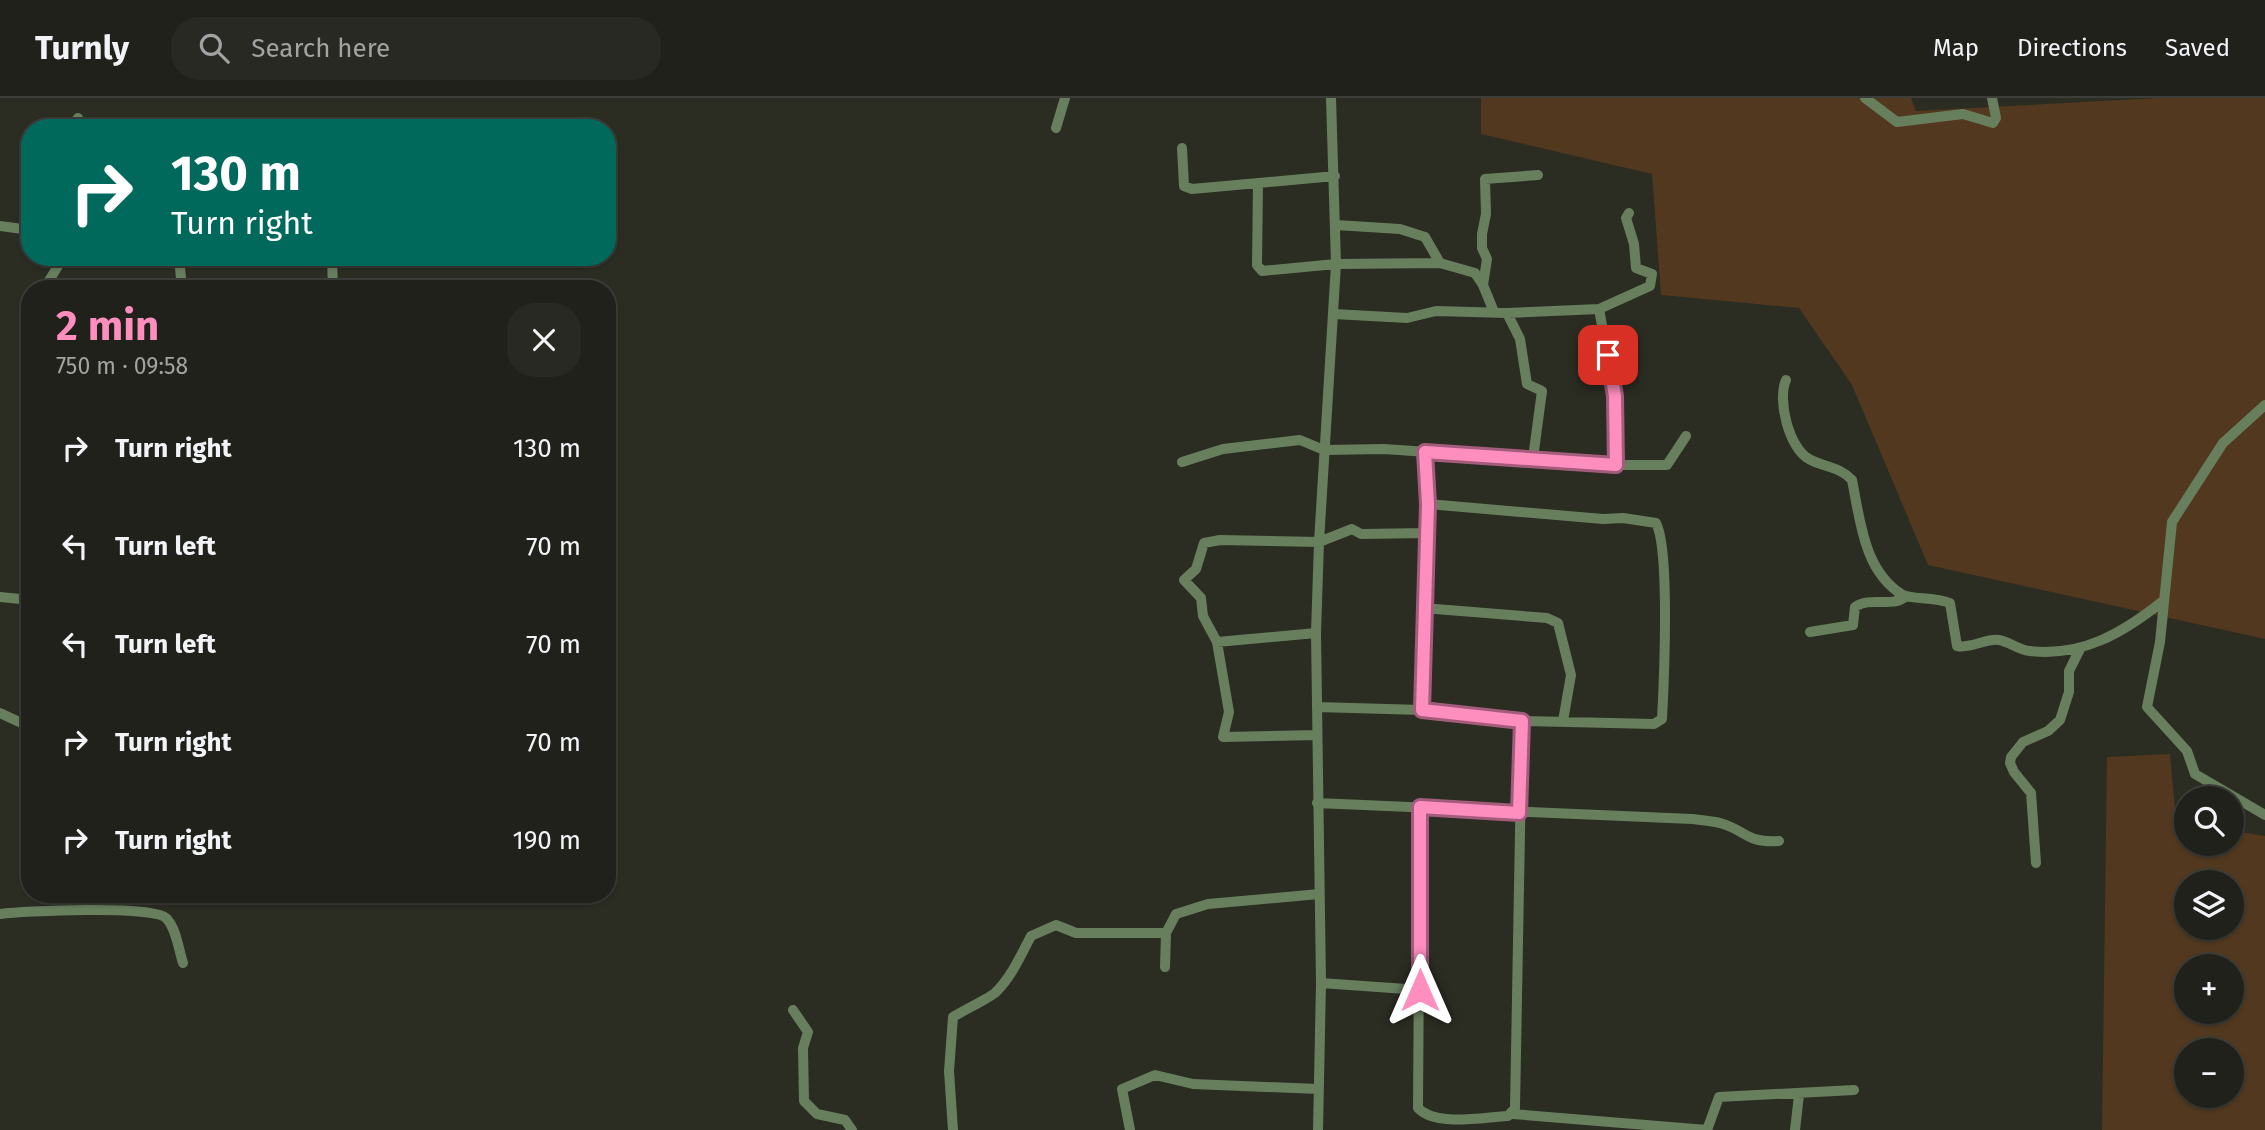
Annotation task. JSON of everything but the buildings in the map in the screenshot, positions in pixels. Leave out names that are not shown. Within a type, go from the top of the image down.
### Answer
[{"type":"street","points":[[1056,128],[1065,98]]},
{"type":"street","points":[[1318,1130],[1321,983],[1316,634],[1336,264],[1331,98]]},
{"type":"street","points":[[1865,98],[1897,122],[1963,114],[1993,124],[1996,118],[1992,98]]},
{"type":"street","points":[[1182,148],[1184,186],[1192,189],[1335,176]]},
{"type":"street","points":[[1483,285],[1487,259],[1482,234],[1486,214],[1485,179],[1538,175]]},
{"type":"street","points":[[1258,183],[1257,265],[1262,271],[1270,273],[1336,264],[1440,263],[1475,273],[1494,312]]},
{"type":"street","points":[[1334,314],[1407,318],[1436,312],[1507,313],[1599,309],[1650,286],[1652,274],[1636,268],[1634,244],[1626,218],[1629,213]]},
{"type":"street","points":[[1336,225],[1400,229],[1425,237],[1440,263]]},
{"type":"street","points":[[0,226],[21,229]]},
{"type":"street","points":[[1599,309],[1615,396],[1616,465]]},
{"type":"street","points":[[1507,313],[1520,339],[1527,383],[1542,391],[1533,458]]},
{"type":"street","points":[[1786,380],[1781,404],[1796,448],[1808,459],[1843,470],[1852,481],[1872,562],[1882,578],[1905,597],[1936,597],[1950,603],[1954,612],[1955,642],[1961,647],[1999,640],[2032,652],[2080,649],[2127,627],[2163,601]]},
{"type":"street","points":[[2265,405],[2223,443],[2172,522],[2160,642],[2147,706],[2187,751],[2195,774],[2265,815]]},
{"type":"street","points":[[1182,462],[1223,449],[1300,440],[1324,450],[1425,452],[1616,465],[1667,465],[1686,436]]},
{"type":"street","points":[[1422,710],[1428,504],[1425,452]]},
{"type":"street","points":[[1317,707],[1422,710],[1522,721],[1654,724],[1662,719],[1664,584],[1661,533],[1656,523],[1623,518],[1603,519],[1428,504]]},
{"type":"street","points":[[1317,735],[1223,737],[1229,712],[1217,642],[1203,616],[1201,598],[1184,580],[1196,569],[1204,543],[1220,540],[1319,542],[1352,529],[1361,534],[1427,533]]},
{"type":"street","points":[[0,597],[21,599]]},
{"type":"street","points":[[1810,632],[1853,625],[1855,607],[1862,602],[1899,602],[1905,597]]},
{"type":"street","points":[[1423,608],[1547,618],[1558,623],[1571,675],[1563,721]]},
{"type":"street","points":[[1217,642],[1316,634]]},
{"type":"street","points":[[2036,863],[2031,793],[2014,772],[2010,763],[2011,757],[2023,742],[2048,731],[2060,720],[2069,692],[2068,671],[2080,649]]},
{"type":"street","points":[[0,713],[21,723]]},
{"type":"street","points":[[1513,1114],[1522,721]]},
{"type":"street","points":[[1317,803],[1692,819],[1721,823],[1742,831],[1758,842],[1779,841]]},
{"type":"street","points":[[1420,807],[1418,1108],[1425,1116],[1439,1124],[1513,1114],[1708,1130],[1719,1097],[1800,1095],[1854,1090]]},
{"type":"street","points":[[1165,967],[1166,933],[1176,914],[1208,904],[1319,894]]},
{"type":"street","points":[[0,914],[27,910],[150,912],[166,918],[183,963]]},
{"type":"street","points":[[953,1130],[949,1071],[953,1017],[975,1002],[995,993],[1023,956],[1031,936],[1056,925],[1076,933],[1166,933]]},
{"type":"street","points":[[1321,983],[1420,990]]},
{"type":"street","points":[[793,1010],[808,1032],[803,1048],[804,1101],[817,1114],[845,1120],[852,1130]]},
{"type":"street","points":[[1130,1130],[1122,1089],[1155,1075],[1193,1084],[1318,1089]]},
{"type":"street","points":[[1795,1130],[1800,1095]]},
{"type":"shaded area","points":[[1481,98],[1911,98],[1916,111],[2158,98],[2265,98],[2265,639],[1928,565],[1852,385],[1799,308],[1661,295],[1652,174],[1481,134]]},
{"type":"shaded area","points":[[2170,754],[2174,798],[2174,856],[2244,856],[2244,832],[2265,836],[2265,1130],[2102,1130],[2107,757]]},
{"type":"route","points":[[1420,990],[1420,807],[1519,813],[1522,721],[1422,710],[1428,504],[1425,452],[1616,465],[1615,396],[1608,355]]}]
